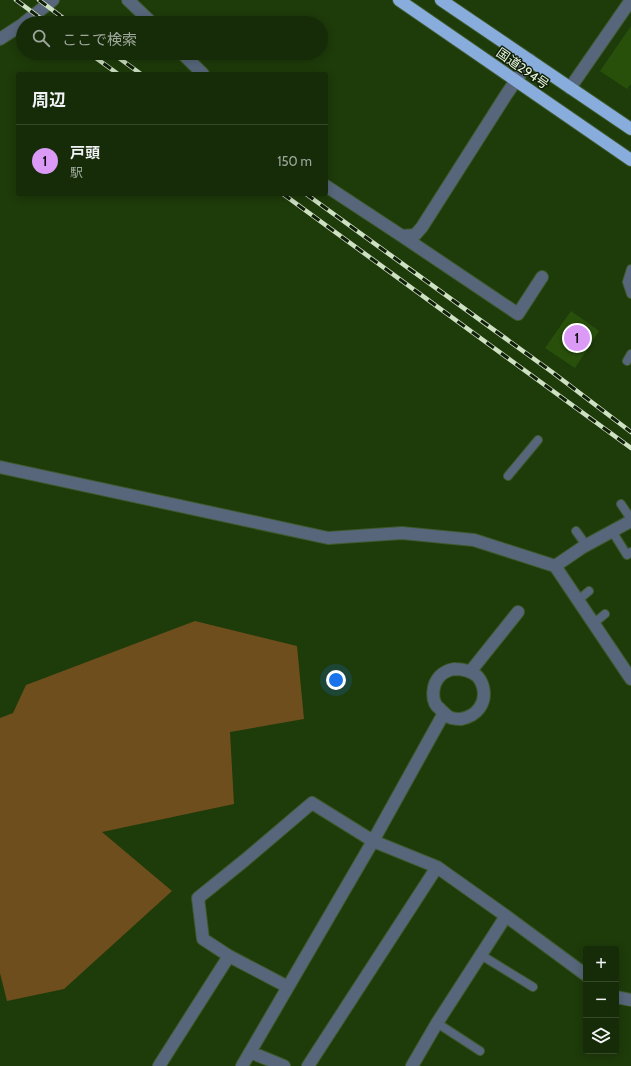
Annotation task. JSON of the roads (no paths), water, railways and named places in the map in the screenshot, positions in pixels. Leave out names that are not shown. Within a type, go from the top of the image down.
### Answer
[{"type":"highway","name":"国道294号","points":[[399,0],[631,160]]},
{"type":"highway","name":"国道294号","points":[[441,0],[631,129]]},
{"type":"street","points":[[32,16],[53,0]]},
{"type":"street","points":[[128,0],[145,16]]},
{"type":"street","points":[[570,88],[631,0]]},
{"type":"street","points":[[0,39],[16,28]]},
{"type":"street","points":[[189,60],[201,72]]},
{"type":"street","points":[[402,236],[415,235],[422,227],[530,60]]},
{"type":"street","points":[[328,188],[518,314],[542,277]]},
{"type":"street","points":[[0,467],[328,538],[402,533],[474,540],[555,566],[577,601],[631,679]]},
{"type":"street","points":[[555,566],[586,545],[631,520]]},
{"type":"street","points":[[470,672],[518,612]]},
{"type":"street","points":[[454,669],[462,669],[477,676],[482,683],[484,691],[480,708],[467,718],[450,718],[444,713],[437,708],[433,692],[435,684],[440,677],[446,671],[454,669]]},
{"type":"street","points":[[242,1066],[373,841],[444,713]]},
{"type":"street","points":[[288,987],[229,956],[203,939],[198,898],[246,860],[312,803],[373,841],[437,867],[583,973]]},
{"type":"street","points":[[308,1066],[437,867]]},
{"type":"street","points":[[412,1066],[437,1023],[506,916]]},
{"type":"street","points":[[158,1066],[229,956]]},
{"type":"street","points":[[619,998],[631,1000]]},
{"type":"street","points":[[250,1052],[284,1066]]},
{"type":"lane","points":[[631,269],[627,282],[631,294]]},
{"type":"lane","points":[[508,476],[538,440]]},
{"type":"lane","points":[[621,504],[631,520]]},
{"type":"lane","points":[[576,531],[586,545]]},
{"type":"lane","points":[[612,531],[627,555],[631,552]]},
{"type":"lane","points":[[577,601],[589,591]]},
{"type":"lane","points":[[593,624],[606,614]]},
{"type":"lane","points":[[481,955],[533,987]]},
{"type":"lane","points":[[437,1023],[480,1051]]},
{"type":"railway","points":[[16,0],[38,16]]},
{"type":"railway","points":[[39,0],[61,16]]},
{"type":"railway","points":[[99,60],[115,72]]},
{"type":"railway","points":[[122,60],[138,72]]},
{"type":"railway","points":[[286,196],[631,448]]},
{"type":"railway","points":[[309,196],[552,372],[631,432]]},
{"type":"place","name":"戸頭","points":[[577,338]]}]
